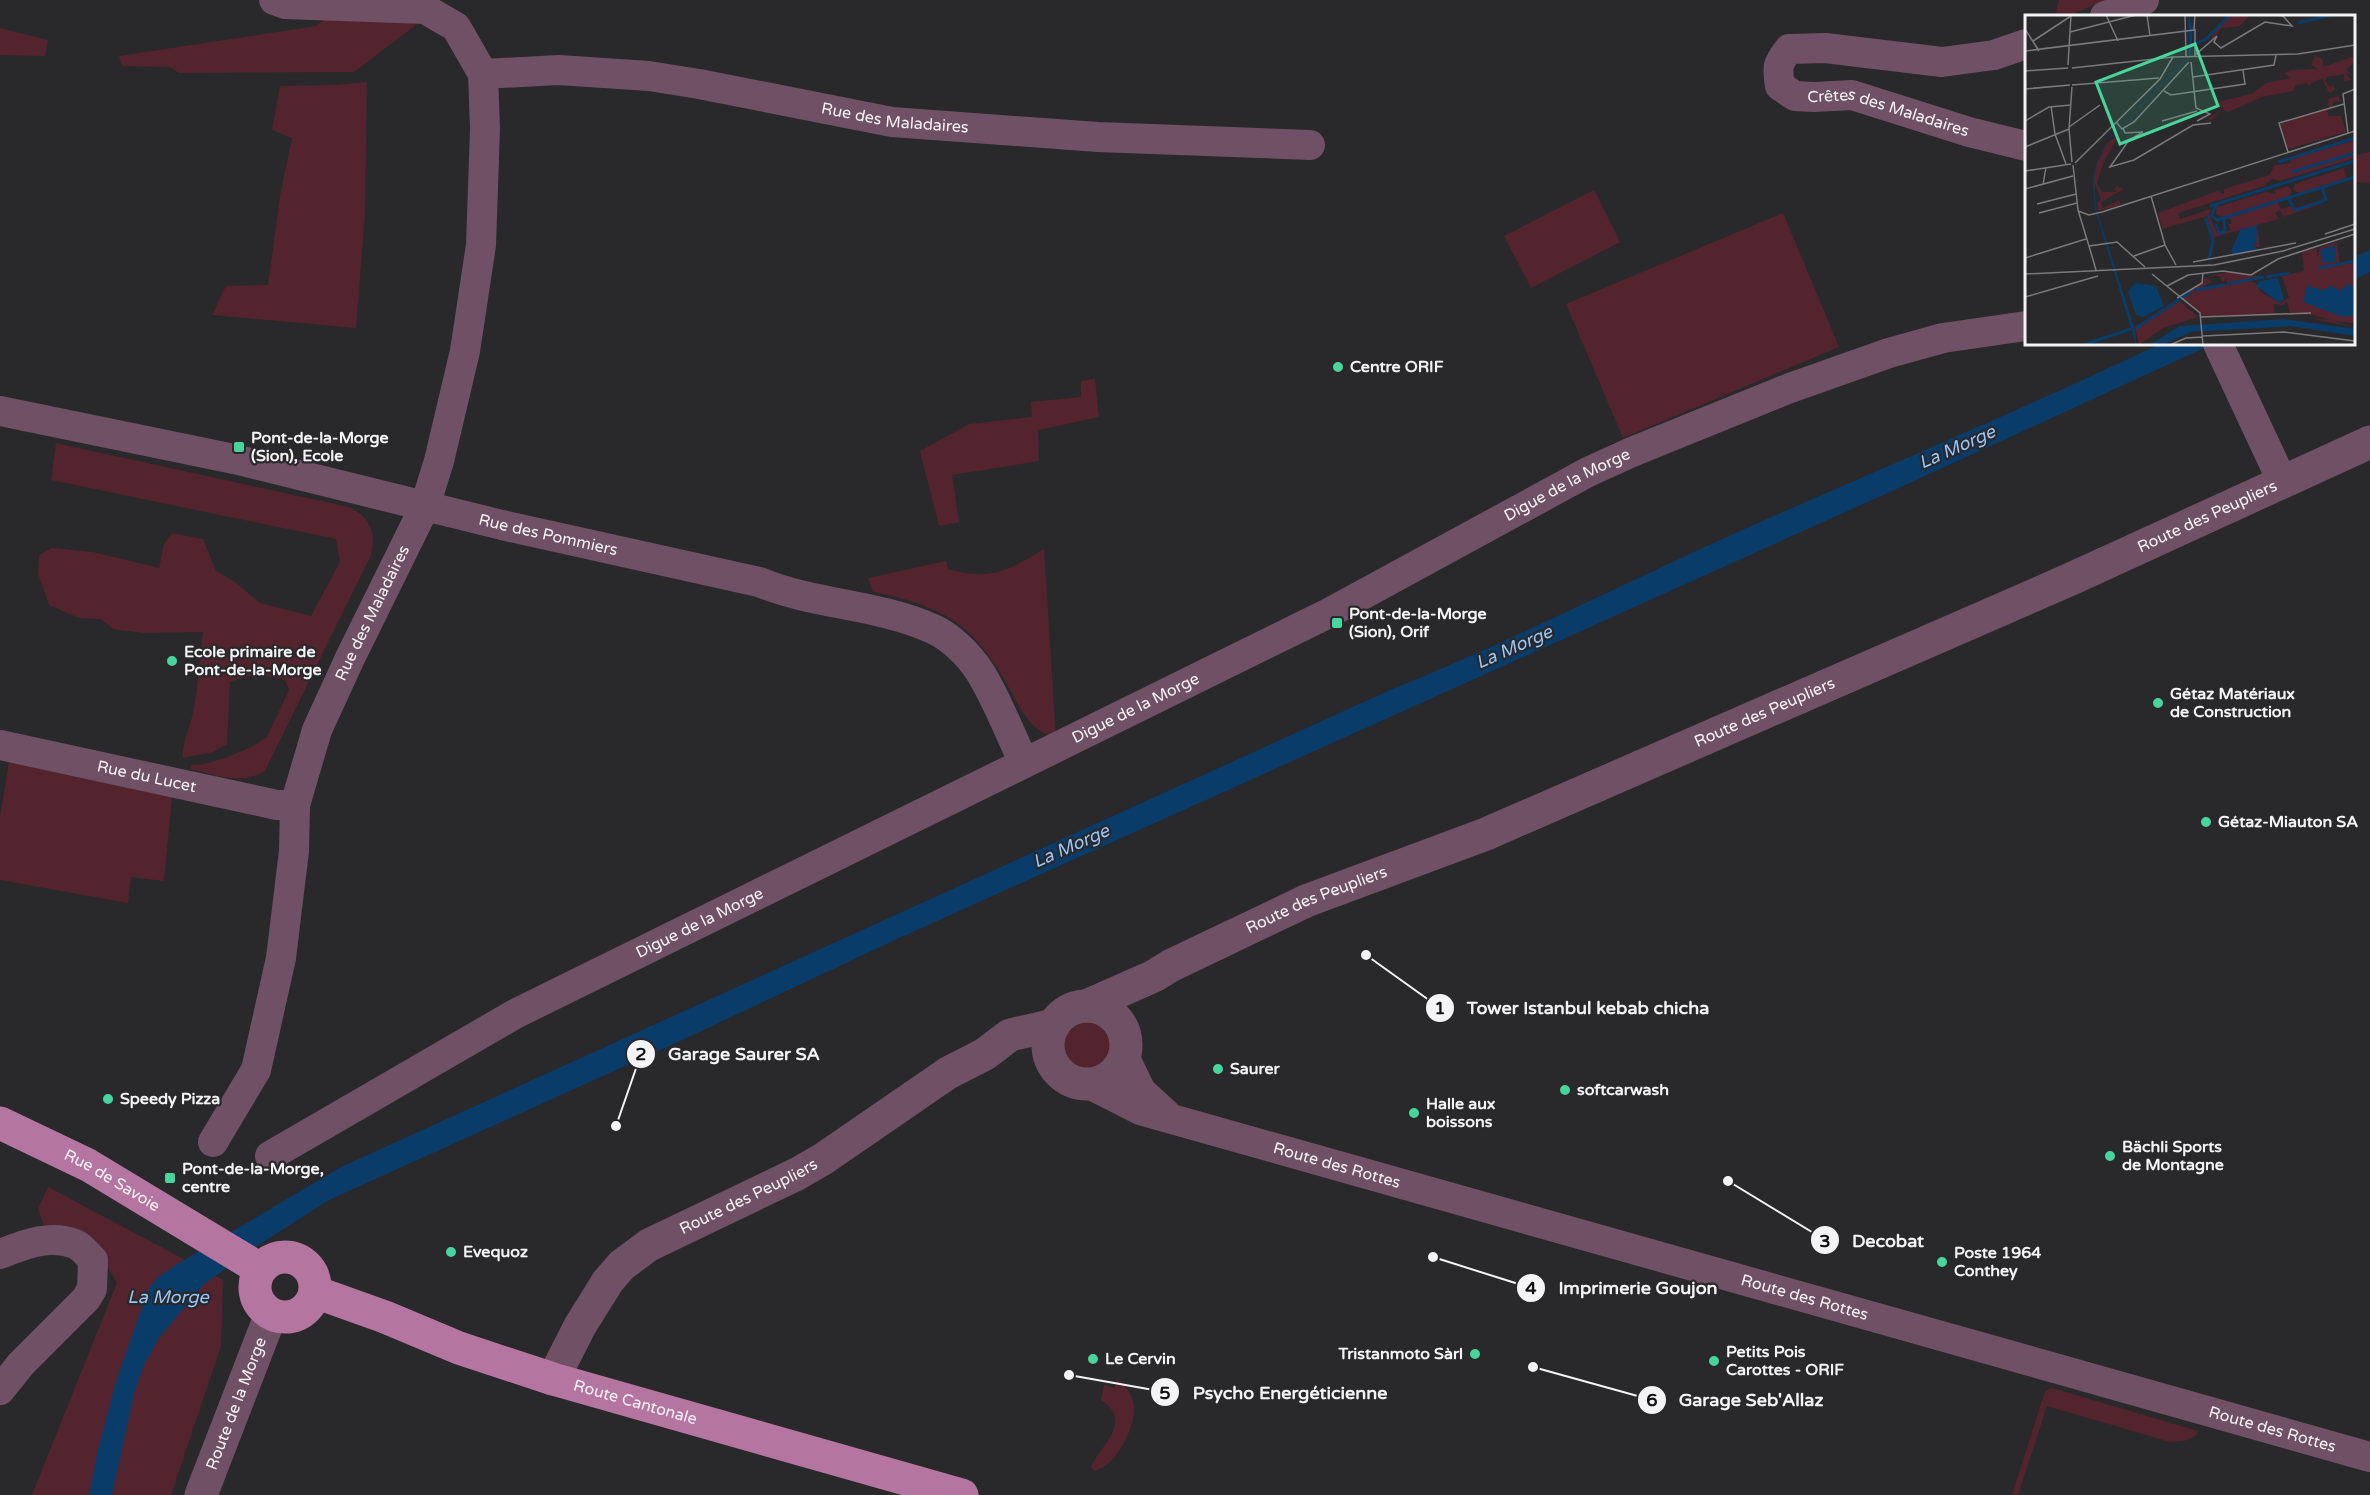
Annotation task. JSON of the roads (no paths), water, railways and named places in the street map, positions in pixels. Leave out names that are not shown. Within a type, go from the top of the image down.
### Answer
[{"type":"main road","name":"Rue de Savoie","points":[[0,1124],[88,1165],[255,1266]]},
{"type":"main road","points":[[284,1256],[301,1261],[313,1274],[315,1292],[307,1309],[299,1314],[290,1317],[271,1314],[262,1308],[257,1299],[254,1289],[255,1266],[284,1256]]},
{"type":"main road","name":"Route Cantonale","points":[[315,1292],[385,1317],[459,1348],[553,1379],[962,1495]]},
{"type":"street","name":"Rue des Maladaires","points":[[213,1142],[256,1070],[281,958],[294,851],[295,805],[317,730],[425,507],[439,461],[465,351],[481,245],[485,129],[483,74],[456,27],[425,9],[285,4],[274,0]]},
{"type":"street","points":[[2108,15],[2132,7],[2144,0]]},
{"type":"street","name":"Crêtes des Maladaires","points":[[2025,44],[1994,55],[1942,62],[1825,48],[1789,49],[1779,61],[1778,71],[1780,86],[1795,96],[1852,94],[1969,132],[2025,146]]},
{"type":"street","name":"Rue des Maladaires","points":[[483,74],[559,70],[649,76],[892,122],[1098,137],[1310,146]]},
{"type":"street","name":"Digue de la Morge","points":[[270,1156],[515,1014],[1329,613],[1528,503],[1632,452],[1790,388],[1889,353],[1943,338],[2025,327]]},
{"type":"street","points":[[2220,346],[2283,483]]},
{"type":"street","name":"Rue des Pommiers","points":[[0,411],[234,459],[425,507],[759,582],[785,593],[896,617],[934,629],[960,647],[980,671],[1024,763]]},
{"type":"street","name":"Route des Peupliers","points":[[1086,1006],[1154,976],[1170,966],[1306,901],[1486,834],[2071,579],[2370,442]]},
{"type":"street","name":"Rue du Lucet","points":[[0,745],[242,798],[277,805],[295,805]]},
{"type":"street","name":"Route des Peupliers","points":[[1124,1045],[1136,1006],[1154,976]]},
{"type":"street","points":[[1086,1006],[1107,1012],[1118,1022],[1124,1045],[1111,1075],[1099,1081],[1078,1083],[1066,1077],[1054,1065],[1048,1044],[1054,1025],[1065,1013],[1086,1006]]},
{"type":"street","name":"Route des Peupliers","points":[[553,1379],[580,1326],[621,1264],[649,1245],[815,1164],[948,1073],[985,1054],[1010,1035],[1054,1025]]},
{"type":"street","name":"Route des Rottes","points":[[1124,1045],[1140,1090],[1171,1117]]},
{"type":"street","name":"Route des Peupliers","points":[[985,1054],[1011,1052],[1054,1065]]},
{"type":"street","name":"Route des Rottes","points":[[1087,1083],[1133,1107],[2370,1457]]},
{"type":"street","points":[[0,1254],[27,1244],[52,1239],[77,1245],[93,1260],[92,1289],[86,1299],[21,1364],[0,1390]]},
{"type":"street","name":"Route de la Morge","points":[[201,1495],[271,1314]]},
{"type":"water","points":[[2370,250],[2370,272],[2355,279],[2355,257]]},
{"type":"water","name":"La Morge","points":[[2158,345],[2211,345],[897,939],[678,1042],[329,1200],[257,1246],[203,1285],[159,1338],[144,1365],[134,1394],[112,1495],[89,1495],[98,1449],[117,1378],[148,1290],[157,1278],[341,1167],[1390,690],[1515,636],[1720,540]]},
{"type":"place","name":"Centre ORIF","points":[[1338,367]]},
{"type":"place","name":"Pont-de-la-Morge (Sion), Ecole","points":[[239,447]]},
{"type":"place","name":"Pont-de-la-Morge (Sion), Orif","points":[[1337,623]]},
{"type":"place","name":"Ecole primaire de Pont-de-la-Morge","points":[[172,661]]},
{"type":"place","name":"Gétaz Matériaux de Construction","points":[[2158,703]]},
{"type":"place","name":"Gétaz-Miauton SA","points":[[2206,822]]},
{"type":"place","name":"Tower Istanbul kebab chicha","points":[[1366,955]]},
{"type":"place","name":"Saurer","points":[[1218,1069]]},
{"type":"place","name":"softcarwash","points":[[1565,1090]]},
{"type":"place","name":"Speedy Pizza","points":[[108,1099]]},
{"type":"place","name":"Halle aux boissons","points":[[1414,1113]]},
{"type":"place","name":"Garage Saurer SA","points":[[616,1126]]},
{"type":"place","name":"Bächli Sports de Montagne","points":[[2110,1156]]},
{"type":"place","name":"Pont-de-la-Morge, centre","points":[[170,1178]]},
{"type":"place","name":"Decobat","points":[[1728,1181]]},
{"type":"place","name":"Evequoz","points":[[451,1252]]},
{"type":"place","name":"Imprimerie Goujon","points":[[1433,1257]]},
{"type":"place","name":"Poste 1964 Conthey","points":[[1942,1262]]},
{"type":"place","name":"Tristanmoto Sàrl","points":[[1475,1354]]},
{"type":"place","name":"Le Cervin","points":[[1093,1359]]},
{"type":"place","name":"Petits Pois Carottes - ORIF","points":[[1714,1361]]},
{"type":"place","name":"Garage Seb'Allaz","points":[[1533,1367]]},
{"type":"place","name":"Psycho Energéticienne","points":[[1069,1375]]}]
